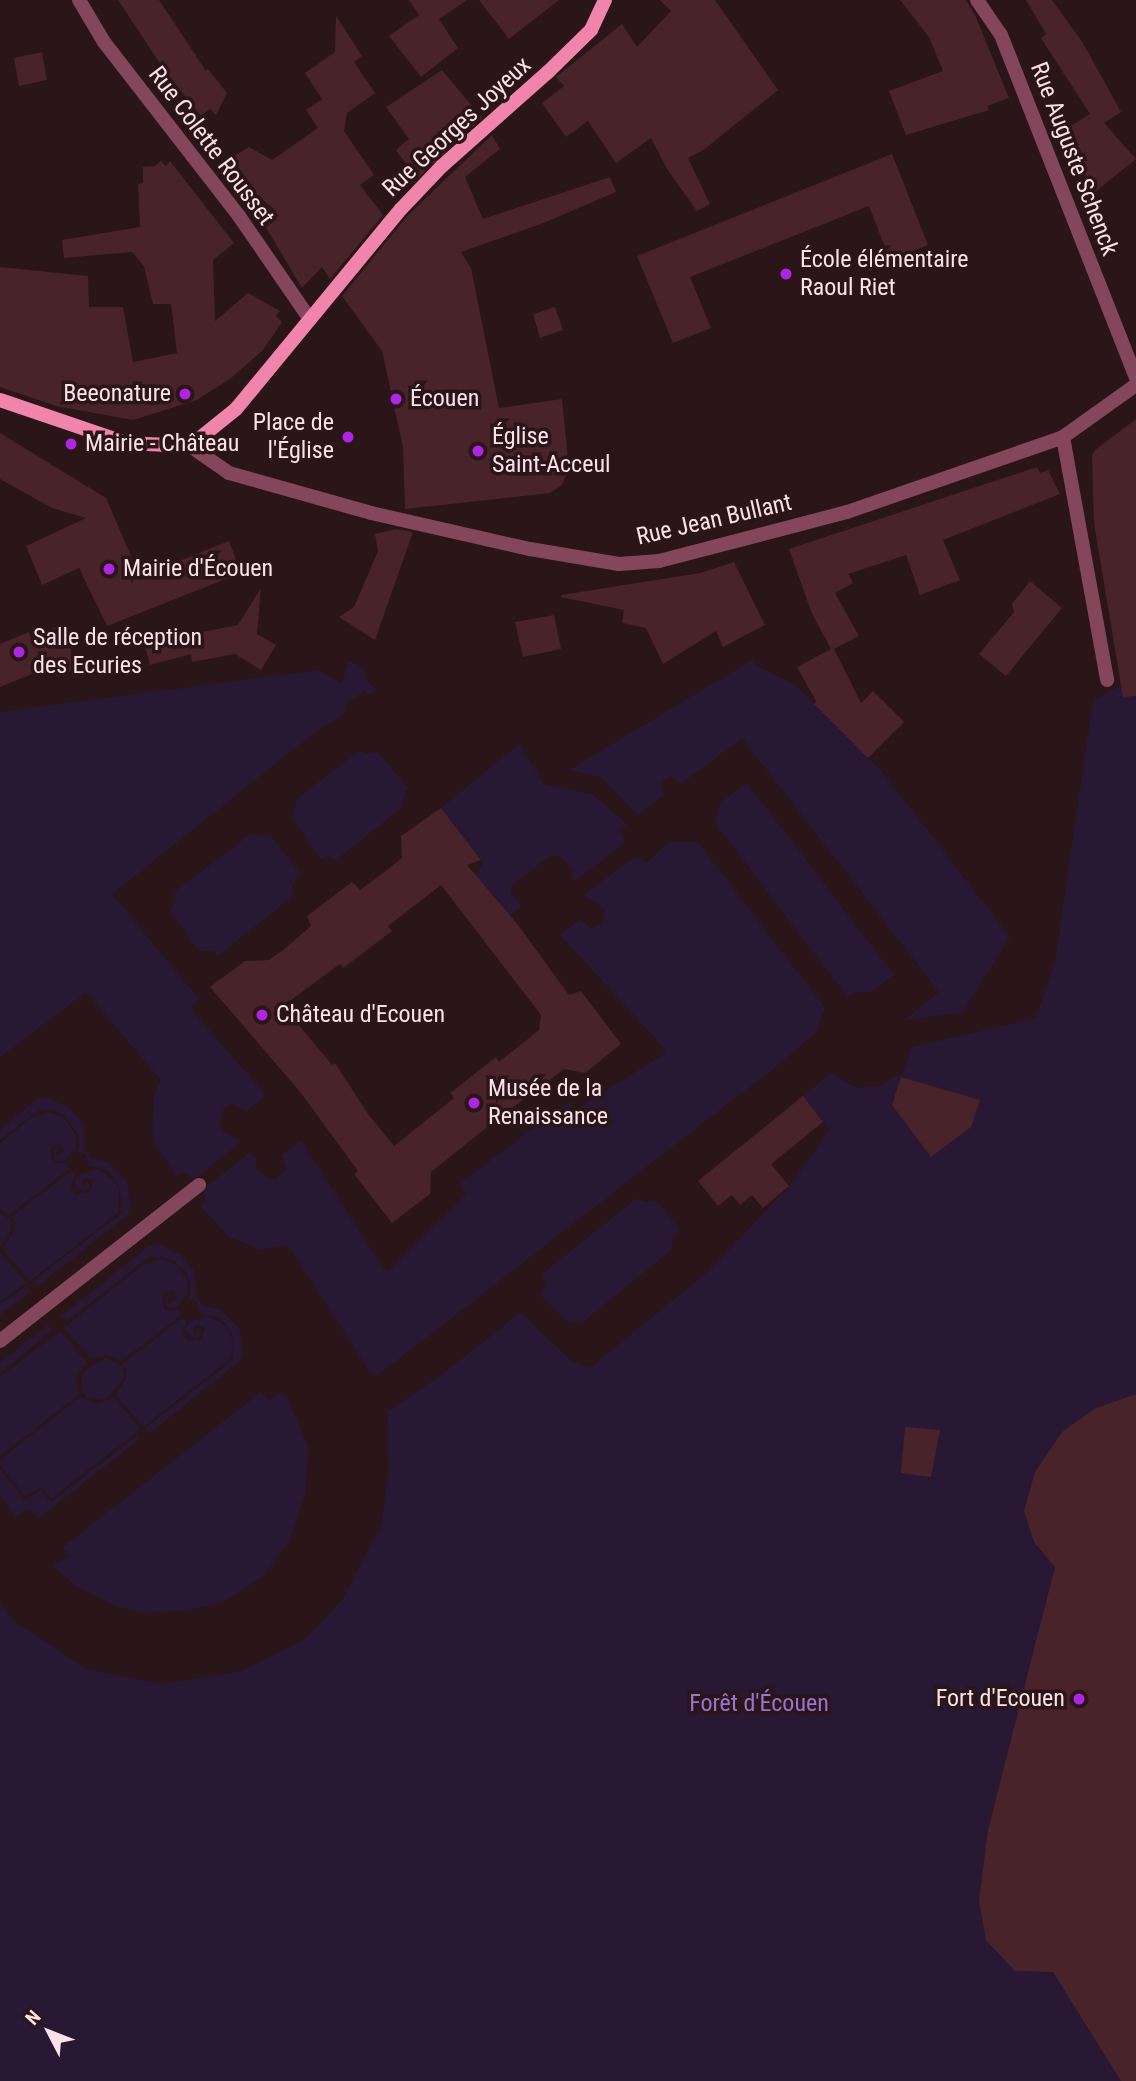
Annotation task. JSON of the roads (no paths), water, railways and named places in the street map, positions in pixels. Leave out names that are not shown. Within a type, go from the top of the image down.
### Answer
[{"type":"main road","name":"Rue Georges Joyeux","points":[[309,318],[442,166],[591,30],[605,0]]},
{"type":"main road","points":[[0,400],[126,443],[190,446],[236,409],[309,318]]},
{"type":"street","name":"Rue Colette Rousset","points":[[79,0],[104,43],[239,216],[309,318]]},
{"type":"street","name":"Rue Auguste Schenck","points":[[977,0],[1001,35],[1136,378]]},
{"type":"street","name":"Rue Jean Bullant","points":[[190,446],[229,474],[408,522],[530,549],[619,564],[659,561],[847,512],[1063,437],[1136,384]]},
{"type":"street","points":[[1063,437],[1107,680]]},
{"type":"street","points":[[0,1341],[199,1185]]},
{"type":"place","name":"École élémentaire Raoul Riet","points":[[786,274]]},
{"type":"place","name":"Beeonature","points":[[185,394]]},
{"type":"place","name":"Écouen","points":[[396,399]]},
{"type":"place","name":"Place de l'Église","points":[[348,437]]},
{"type":"place","name":"Mairie - Château","points":[[71,444]]},
{"type":"place","name":"Église Saint-Acceul","points":[[478,451]]},
{"type":"place","name":"Mairie d'Écouen","points":[[109,569]]},
{"type":"place","name":"Salle de réception des Ecuries","points":[[19,652]]},
{"type":"place","name":"Château d'Ecouen","points":[[262,1015]]},
{"type":"place","name":"Musée de la Renaissance","points":[[474,1103]]},
{"type":"place","name":"Fort d'Ecouen","points":[[1079,1699]]},
{"type":"park label","name":"Forêt d'Écouen","points":[[759,1704]]}]
